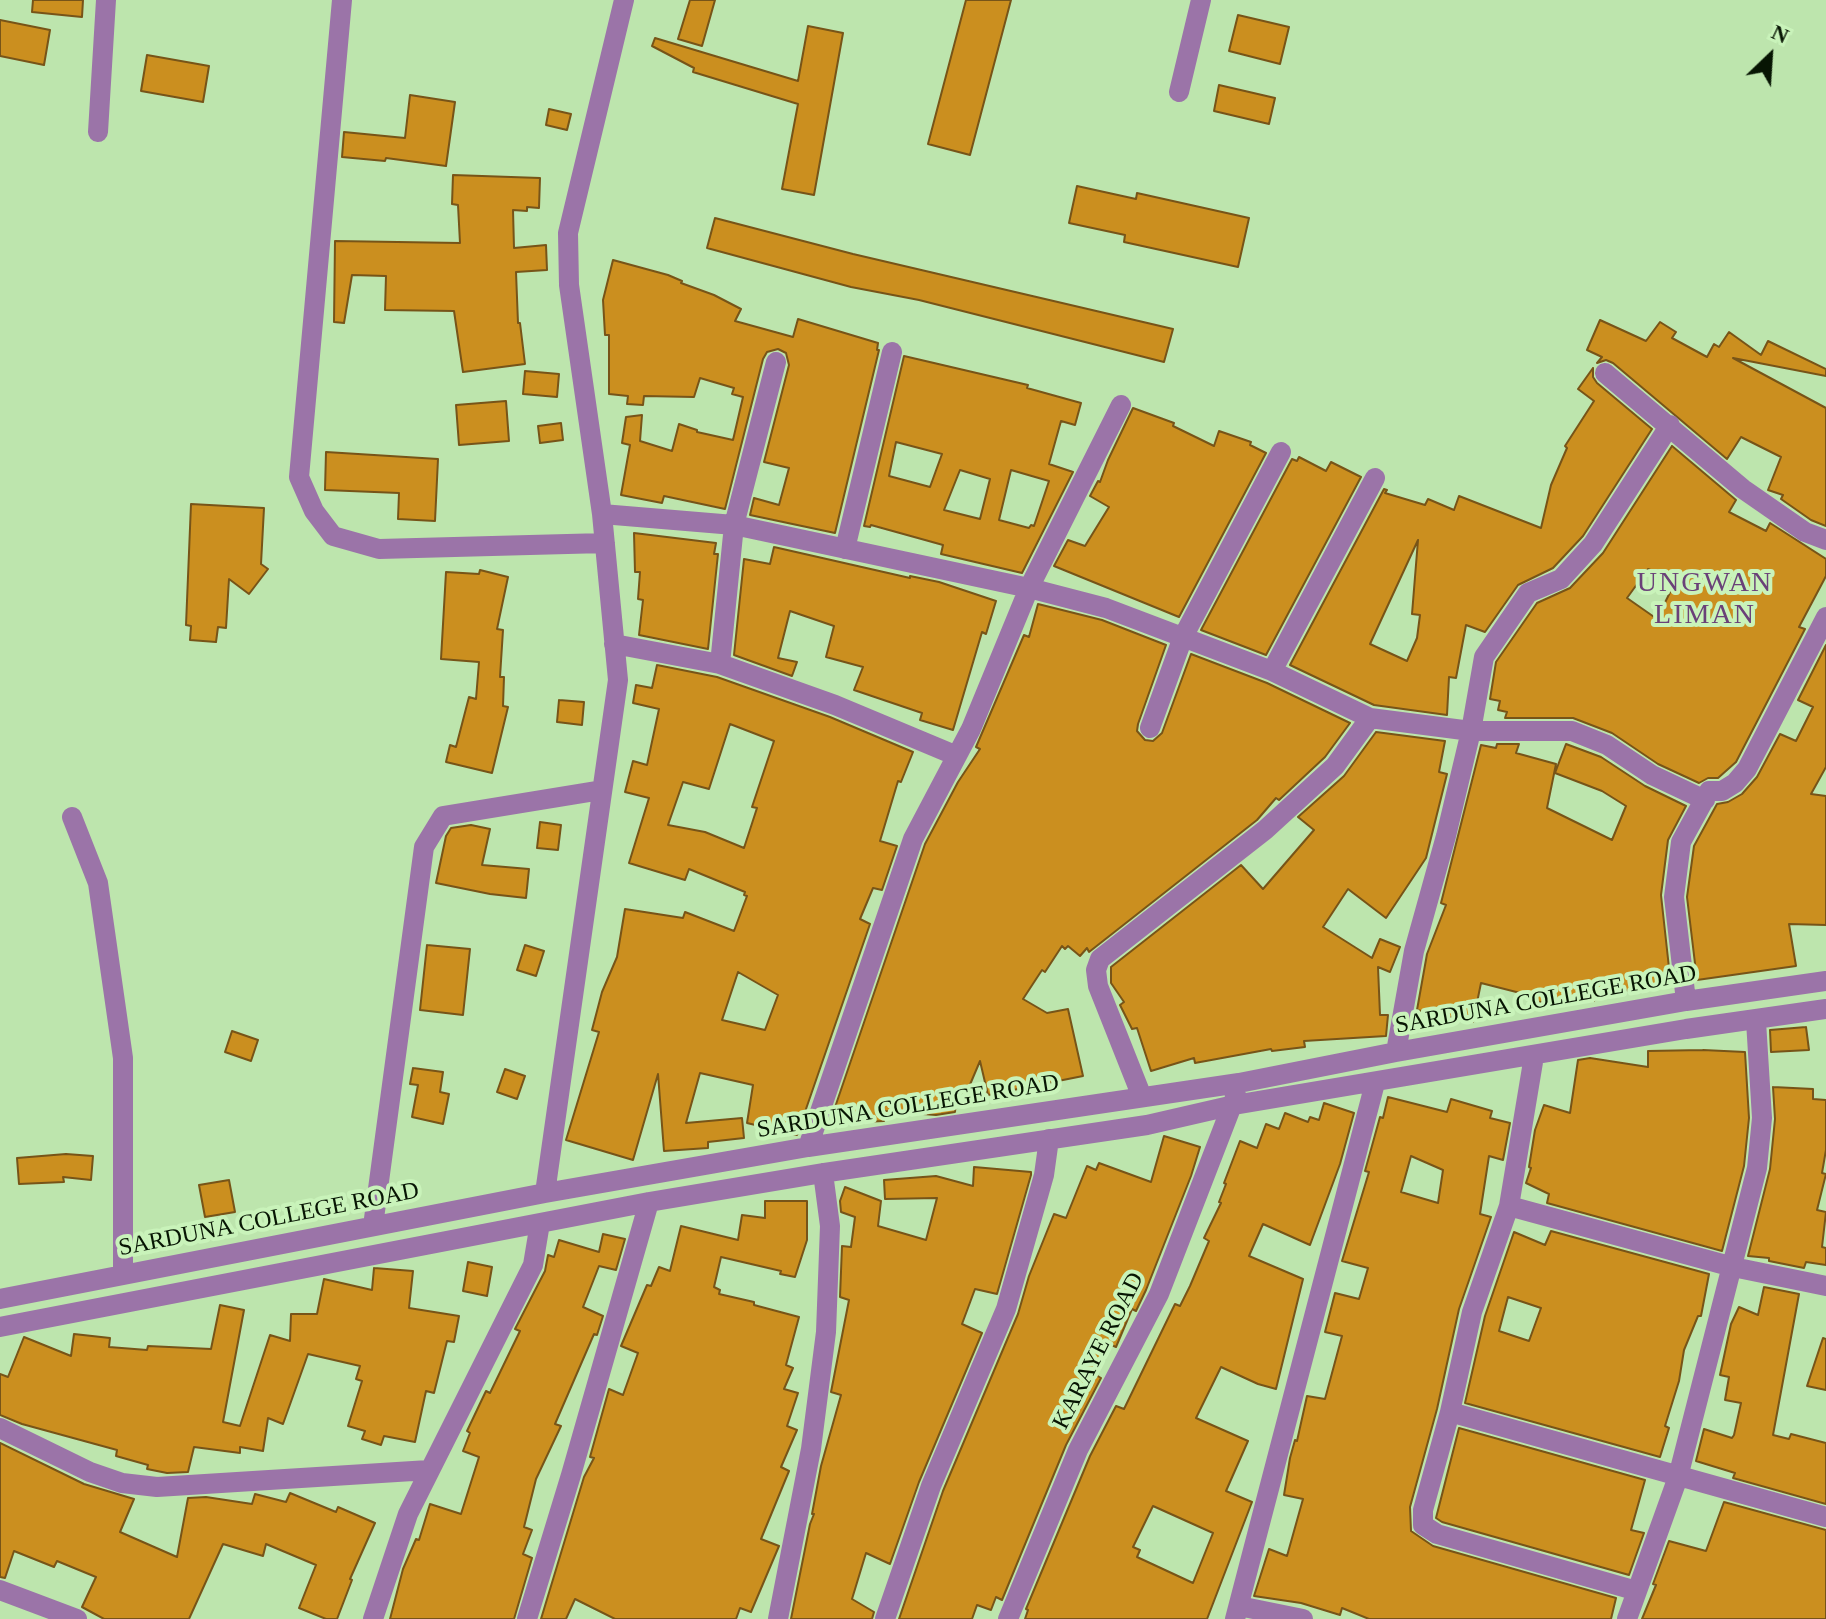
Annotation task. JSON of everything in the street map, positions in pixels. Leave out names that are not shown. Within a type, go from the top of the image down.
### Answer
[{"type":"street","points":[[98,132],[106,0]]},
{"type":"street","points":[[342,0],[299,477],[314,511],[333,536],[379,549],[605,543]]},
{"type":"street","points":[[545,1193],[618,680],[602,514],[569,285],[568,233],[624,0]]},
{"type":"street","points":[[1179,92],[1201,0]]},
{"type":"street","points":[[845,549],[892,352]]},
{"type":"street","points":[[720,664],[734,525],[776,362]]},
{"type":"street","points":[[1605,373],[1743,489],[1805,532],[1826,540]]},
{"type":"street","points":[[808,1147],[913,839],[971,729],[1029,588],[1121,405]]},
{"type":"street","points":[[1396,1052],[1414,951],[1471,731],[1484,657],[1528,593],[1561,579],[1593,544],[1670,425]]},
{"type":"street","points":[[1150,728],[1183,637],[1281,452]]},
{"type":"street","points":[[1272,671],[1375,478]]},
{"type":"street","points":[[602,514],[734,525],[1029,588],[1106,608],[1183,637],[1272,671],[1370,718],[1471,731],[1572,731],[1607,745],[1652,775],[1705,800]]},
{"type":"street","points":[[1686,1001],[1674,897],[1681,842],[1709,791],[1722,791],[1735,783],[1747,769],[1826,617]]},
{"type":"street","points":[[614,644],[720,664],[835,705],[957,756]]},
{"type":"street","points":[[1142,1097],[1098,986],[1096,970],[1100,959],[1265,830],[1335,766],[1370,718]]},
{"type":"street","points":[[373,1226],[424,847],[443,816],[602,790]]},
{"type":"street","points":[[72,817],[98,883],[123,1058],[123,1275]]},
{"type":"street","name":"SARDUNA COLLEGE ROAD","points":[[0,1299],[545,1193],[808,1147],[1239,1083],[1686,1001],[1826,981]]},
{"type":"street","points":[[0,1327],[649,1202],[1147,1125],[1234,1105],[1686,1029],[1826,1009]]},
{"type":"street","points":[[1627,1619],[1678,1477],[1757,1168],[1762,1118],[1756,1021]]},
{"type":"street","points":[[1534,1056],[1509,1206],[1472,1312],[1450,1412],[1423,1510],[1423,1525],[1437,1534],[1637,1591]]},
{"type":"street","name":"KARAYE ROAD","points":[[1008,1619],[1078,1450],[1159,1294],[1234,1105],[1239,1083]]},
{"type":"street","points":[[1303,1619],[1237,1612],[1375,1083]]},
{"type":"street","points":[[963,1124],[964,1152]]},
{"type":"street","points":[[885,1619],[931,1486],[1006,1309],[1044,1175],[1049,1139]]},
{"type":"street","points":[[778,1619],[811,1449],[826,1332],[830,1226],[823,1173]]},
{"type":"street","points":[[527,1619],[649,1202]]},
{"type":"street","points":[[1509,1206],[1733,1267],[1826,1286]]},
{"type":"street","points":[[373,1619],[408,1514],[533,1265],[540,1223]]},
{"type":"street","points":[[1450,1412],[1826,1517]]},
{"type":"street","points":[[0,1428],[90,1472],[122,1483],[157,1487],[429,1470]]},
{"type":"street","points":[[0,1590],[77,1619]]},
{"type":"building","points":[[33,0],[83,0],[82,17],[32,12]]},
{"type":"building","points":[[690,0],[715,0],[702,46],[678,39]]},
{"type":"building","points":[[966,0],[1011,0],[970,155],[928,144]]},
{"type":"building","points":[[1238,15],[1289,27],[1280,64],[1229,51]]},
{"type":"building","points":[[0,20],[50,30],[44,65],[0,56]]},
{"type":"building","points":[[808,26],[843,33],[814,195],[782,189],[798,104],[693,72],[694,68],[652,46],[655,38],[798,81]]},
{"type":"building","points":[[147,55],[209,66],[203,102],[141,91]]},
{"type":"building","points":[[1219,85],[1275,98],[1269,124],[1214,111]]},
{"type":"building","points":[[410,95],[455,102],[446,166],[386,158],[385,161],[342,157],[344,132],[405,138]]},
{"type":"building","points":[[549,109],[571,114],[567,130],[546,125]]},
{"type":"building","points":[[453,175],[540,178],[539,208],[513,210],[514,248],[546,245],[547,270],[516,272],[518,323],[525,364],[463,372],[454,311],[385,310],[386,276],[352,275],[344,323],[334,322],[335,241],[460,243],[458,205],[452,204]]},
{"type":"building","points":[[1077,186],[1136,199],[1137,193],[1249,218],[1238,267],[1124,242],[1125,235],[1069,223]]},
{"type":"building","points":[[715,218],[853,254],[1173,329],[1164,362],[919,300],[851,287],[707,248]]},
{"type":"building","points":[[613,260],[668,275],[714,295],[741,309],[735,321],[793,337],[798,319],[878,343],[879,350],[835,533],[750,515],[754,498],[779,505],[789,468],[764,462],[789,365],[786,353],[778,349],[767,352],[763,359],[725,509],[664,496],[662,503],[621,495],[630,445],[622,443],[626,417],[642,415],[640,441],[672,451],[679,424],[697,432],[733,440],[743,397],[732,394],[734,388],[700,378],[694,397],[644,396],[643,405],[627,404],[628,396],[609,394],[609,335],[605,335],[603,300]]},
{"type":"building","points":[[1600,320],[1646,341],[1660,322],[1676,332],[1672,338],[1707,357],[1714,344],[1719,347],[1729,332],[1761,355],[1768,341],[1826,369],[1826,376],[1733,358],[1826,408],[1826,526],[1811,520],[1781,499],[1783,495],[1768,490],[1781,457],[1741,437],[1727,459],[1613,363],[1606,360],[1597,363],[1602,357],[1587,350]]},
{"type":"building","points":[[904,356],[1028,385],[1027,388],[1081,403],[1075,425],[1061,421],[1049,464],[1073,472],[1022,573],[941,554],[943,545],[871,525],[864,526]],"holes":[[[896,442],[942,454],[930,487],[889,476]],[[960,470],[990,479],[980,519],[944,510]],[[1011,470],[1049,481],[1034,526],[1029,528],[999,520]]]},
{"type":"building","points":[[1593,368],[1597,383],[1652,429],[1583,536],[1553,568],[1518,585],[1485,632],[1466,625],[1456,678],[1449,677],[1447,715],[1374,705],[1290,665],[1384,489],[1387,490],[1385,493],[1425,505],[1428,499],[1454,510],[1459,496],[1541,528],[1551,485],[1567,448],[1565,446],[1594,401],[1578,389]],"holes":[[[1418,540],[1412,614],[1420,615],[1417,638],[1407,661],[1370,644]]]},
{"type":"building","points":[[525,371],[559,374],[557,397],[523,394]]},
{"type":"building","points":[[506,401],[509,441],[459,445],[456,405]]},
{"type":"building","points":[[1133,408],[1174,423],[1173,426],[1214,446],[1219,431],[1251,442],[1250,445],[1266,453],[1179,617],[1054,566],[1068,540],[1085,546],[1109,507],[1090,496],[1100,482]]},
{"type":"building","points":[[561,423],[563,440],[540,443],[538,426]]},
{"type":"building","points":[[1672,446],[1736,500],[1729,512],[1766,531],[1770,523],[1826,559],[1826,576],[1799,627],[1805,629],[1736,762],[1718,778],[1708,778],[1699,783],[1658,764],[1612,733],[1573,718],[1505,718],[1507,712],[1498,710],[1500,701],[1490,699],[1496,662],[1537,603],[1570,588],[1603,553]],"holes":[[[1648,569],[1676,580],[1657,619],[1627,598]]]},
{"type":"building","points":[[326,452],[438,459],[435,521],[398,519],[399,493],[325,490]]},
{"type":"building","points":[[1299,457],[1326,471],[1331,462],[1361,477],[1266,655],[1201,630],[1292,459],[1297,461]]},
{"type":"building","points":[[191,504],[264,508],[261,564],[268,569],[249,594],[229,579],[226,628],[218,627],[216,642],[190,640],[191,626],[186,625]]},
{"type":"building","points":[[634,533],[716,543],[714,554],[718,554],[708,649],[639,635],[643,600],[638,599],[640,572],[635,572]]},
{"type":"building","points":[[774,547],[939,582],[996,601],[986,634],[982,632],[953,730],[920,720],[922,713],[854,690],[863,667],[826,657],[834,626],[790,611],[778,658],[797,662],[792,676],[734,655],[744,559],[770,564]]},
{"type":"building","points":[[480,570],[508,577],[497,629],[503,630],[500,677],[504,677],[503,706],[508,707],[492,773],[446,762],[450,745],[456,747],[469,697],[476,699],[479,662],[441,659],[446,572],[479,574]]},
{"type":"building","points":[[1038,604],[1102,620],[1166,645],[1138,724],[1137,731],[1145,740],[1153,741],[1162,733],[1191,654],[1267,683],[1350,723],[1325,757],[1279,800],[1276,798],[1257,820],[1089,952],[1087,948],[1080,956],[1068,946],[1065,949],[1062,946],[1045,972],[1042,970],[1023,999],[1047,1013],[1068,1009],[1083,1076],[988,1095],[980,1061],[966,1094],[957,1090],[955,1112],[936,1115],[884,1111],[884,1121],[838,1123],[831,1119],[925,844],[958,782],[980,749],[976,747],[1024,635],[1029,637]]},
{"type":"building","points":[[1826,645],[1826,767],[1811,794],[1826,796],[1826,925],[1789,924],[1796,966],[1697,980],[1687,897],[1694,846],[1717,804],[1742,794],[1757,777],[1780,734],[1796,741],[1813,707],[1798,700]]},
{"type":"building","points":[[657,665],[717,677],[830,717],[913,752],[901,782],[898,781],[880,841],[897,846],[882,890],[873,888],[860,919],[870,924],[797,1135],[747,1123],[753,1085],[700,1073],[686,1123],[742,1118],[744,1138],[708,1142],[708,1148],[664,1151],[658,1074],[633,1160],[566,1140],[599,1032],[592,1030],[602,992],[617,957],[625,909],[683,918],[685,912],[734,931],[747,896],[745,892],[689,869],[685,880],[629,863],[649,798],[625,792],[633,761],[647,765],[659,709],[633,703],[636,685],[652,688]],"holes":[[[730,724],[774,741],[752,807],[757,808],[744,848],[705,832],[668,825],[683,782],[709,789]],[[738,972],[778,995],[765,1030],[722,1020]]]},
{"type":"building","points":[[559,700],[584,702],[582,725],[557,722]]},
{"type":"building","points":[[1376,732],[1445,741],[1439,772],[1447,774],[1426,858],[1386,918],[1348,889],[1323,927],[1372,958],[1380,939],[1400,947],[1390,972],[1378,967],[1380,1015],[1388,1015],[1386,1036],[1304,1041],[1305,1047],[1271,1049],[1195,1063],[1194,1058],[1151,1071],[1137,1028],[1132,1029],[1120,1005],[1124,1002],[1111,983],[1111,967],[1241,865],[1263,889],[1314,830],[1298,817],[1344,776]]},
{"type":"building","points":[[1497,744],[1519,744],[1516,753],[1556,764],[1547,808],[1612,840],[1626,806],[1602,791],[1555,773],[1566,744],[1601,757],[1645,786],[1686,806],[1668,840],[1661,895],[1671,986],[1594,994],[1594,1001],[1532,1002],[1532,996],[1481,983],[1473,1022],[1417,1010],[1427,954],[1446,905],[1441,903],[1481,745],[1496,748]]},
{"type":"building","points":[[540,822],[561,825],[558,850],[537,848]]},
{"type":"building","points":[[471,825],[490,829],[482,865],[529,869],[526,898],[436,883],[446,836],[451,828]]},
{"type":"building","points":[[427,945],[470,949],[463,1015],[420,1010]]},
{"type":"building","points":[[525,945],[544,951],[536,976],[517,970]]},
{"type":"building","points":[[1806,1027],[1809,1050],[1771,1052],[1770,1030]]},
{"type":"building","points":[[232,1031],[258,1040],[251,1061],[225,1052]]},
{"type":"building","points":[[1648,1051],[1745,1052],[1749,1118],[1744,1166],[1722,1251],[1547,1203],[1549,1194],[1526,1183],[1531,1168],[1535,1130],[1544,1105],[1570,1113],[1578,1060],[1590,1058],[1648,1067]]},
{"type":"building","points":[[413,1068],[443,1072],[440,1092],[449,1094],[443,1124],[412,1117],[418,1085],[410,1084]]},
{"type":"building","points":[[505,1069],[525,1076],[517,1099],[497,1092]]},
{"type":"building","points":[[1773,1087],[1813,1089],[1813,1099],[1826,1100],[1826,1150],[1822,1173],[1826,1174],[1817,1210],[1826,1212],[1822,1247],[1826,1248],[1826,1265],[1806,1262],[1804,1268],[1769,1261],[1769,1258],[1748,1256],[1770,1169],[1775,1119]]},
{"type":"building","points":[[1388,1097],[1447,1112],[1451,1099],[1492,1111],[1490,1118],[1510,1123],[1503,1160],[1489,1156],[1480,1214],[1491,1217],[1459,1309],[1437,1409],[1410,1507],[1411,1531],[1433,1546],[1616,1598],[1611,1619],[1369,1619],[1342,1608],[1340,1615],[1301,1603],[1254,1596],[1269,1549],[1287,1556],[1303,1499],[1284,1495],[1290,1458],[1307,1396],[1325,1399],[1342,1336],[1325,1332],[1335,1293],[1359,1299],[1368,1268],[1342,1261],[1369,1172],[1365,1171],[1380,1117],[1383,1118]],"holes":[[[1411,1156],[1443,1170],[1438,1203],[1401,1192]]]},
{"type":"building","points":[[1324,1103],[1354,1113],[1340,1164],[1310,1245],[1263,1224],[1249,1256],[1303,1279],[1276,1389],[1221,1367],[1196,1418],[1248,1441],[1226,1491],[1252,1502],[1207,1619],[1025,1619],[1026,1609],[1090,1456],[1116,1406],[1124,1409],[1175,1304],[1180,1306],[1190,1286],[1209,1241],[1204,1238],[1221,1203],[1224,1183],[1240,1141],[1257,1148],[1266,1124],[1279,1129],[1285,1113],[1308,1122],[1310,1117],[1319,1120]],"holes":[[[1153,1506],[1213,1533],[1193,1583],[1137,1557],[1140,1550],[1133,1547]]]},
{"type":"building","points":[[1164,1136],[1200,1147],[1191,1176],[1136,1311],[1132,1309],[1116,1347],[1109,1344],[1096,1375],[1101,1378],[1066,1445],[1002,1600],[996,1597],[991,1610],[977,1605],[972,1619],[899,1619],[943,1491],[1018,1314],[1029,1276],[1054,1214],[1066,1218],[1087,1166],[1096,1170],[1099,1163],[1151,1182]]},
{"type":"building","points":[[66,1154],[93,1156],[91,1180],[63,1177],[64,1182],[19,1184],[17,1158]]},
{"type":"building","points":[[974,1167],[1031,1172],[1031,1175],[997,1294],[975,1289],[962,1324],[982,1333],[919,1482],[890,1564],[866,1553],[852,1599],[874,1612],[872,1619],[791,1619],[821,1466],[841,1395],[831,1392],[849,1300],[840,1297],[842,1246],[851,1247],[855,1217],[841,1212],[840,1201],[845,1187],[881,1201],[878,1226],[926,1240],[937,1198],[885,1199],[884,1180],[936,1176],[973,1186]]},
{"type":"building","points":[[229,1180],[235,1212],[205,1217],[199,1185]]},
{"type":"building","points":[[765,1201],[807,1201],[807,1240],[795,1277],[721,1257],[714,1287],[720,1290],[719,1294],[799,1317],[786,1365],[793,1368],[784,1389],[798,1393],[787,1426],[797,1430],[781,1467],[789,1471],[761,1539],[779,1546],[751,1612],[740,1608],[736,1619],[615,1619],[575,1599],[566,1619],[541,1619],[584,1477],[594,1458],[590,1457],[609,1389],[623,1395],[638,1353],[621,1346],[647,1285],[651,1286],[659,1267],[670,1271],[681,1226],[738,1240],[742,1215],[765,1218]]},
{"type":"building","points":[[1551,1231],[1709,1274],[1701,1316],[1698,1316],[1684,1350],[1679,1381],[1665,1426],[1669,1428],[1660,1457],[1465,1403],[1485,1316],[1514,1232],[1545,1245]],"holes":[[[1508,1297],[1541,1308],[1529,1341],[1499,1331]]]},
{"type":"building","points":[[603,1234],[625,1239],[616,1270],[599,1266],[583,1307],[603,1316],[555,1424],[561,1426],[536,1479],[524,1527],[532,1530],[523,1554],[532,1558],[514,1619],[390,1619],[403,1569],[416,1539],[419,1540],[430,1504],[461,1514],[479,1457],[463,1451],[470,1433],[467,1431],[486,1391],[490,1393],[520,1331],[515,1329],[545,1271],[548,1255],[554,1257],[559,1240],[599,1252]]},
{"type":"building","points":[[468,1262],[492,1267],[487,1296],[463,1291]]},
{"type":"building","points":[[374,1268],[413,1271],[409,1308],[459,1316],[454,1342],[447,1341],[434,1393],[426,1391],[415,1442],[384,1436],[381,1445],[362,1439],[365,1431],[348,1426],[362,1381],[356,1379],[360,1366],[308,1354],[283,1424],[268,1418],[263,1451],[240,1447],[240,1453],[194,1447],[188,1472],[167,1473],[147,1469],[148,1465],[116,1456],[117,1450],[0,1415],[0,1374],[8,1377],[24,1337],[71,1356],[74,1334],[110,1338],[109,1347],[211,1349],[220,1305],[244,1310],[223,1422],[240,1426],[270,1335],[290,1341],[291,1314],[317,1314],[324,1279],[372,1290]]},
{"type":"building","points":[[1764,1287],[1799,1294],[1773,1435],[1789,1439],[1791,1434],[1826,1443],[1826,1504],[1733,1478],[1735,1473],[1696,1461],[1704,1429],[1732,1438],[1734,1435],[1741,1403],[1725,1400],[1729,1377],[1720,1375],[1731,1324],[1739,1307],[1758,1315]]},
{"type":"building","points":[[1823,1338],[1826,1339],[1826,1390],[1807,1386]]},
{"type":"building","points":[[1459,1428],[1645,1480],[1631,1530],[1644,1533],[1629,1575],[1436,1518]]},
{"type":"building","points":[[0,1443],[84,1484],[134,1499],[120,1532],[177,1557],[188,1498],[206,1497],[252,1504],[255,1494],[286,1502],[290,1493],[336,1512],[338,1507],[375,1523],[350,1579],[337,1619],[326,1619],[299,1608],[316,1565],[266,1544],[263,1556],[223,1544],[189,1619],[104,1619],[82,1607],[96,1577],[57,1561],[54,1567],[14,1551],[5,1578],[0,1577]]},
{"type":"building","points":[[1724,1502],[1826,1530],[1826,1619],[1642,1619],[1669,1541],[1706,1551]]},
{"type":"district","name":"UNGWAN LIMAN","points":[[1705,600]]}]
